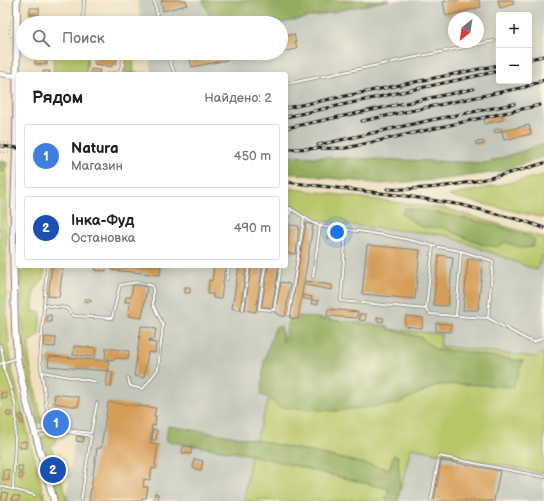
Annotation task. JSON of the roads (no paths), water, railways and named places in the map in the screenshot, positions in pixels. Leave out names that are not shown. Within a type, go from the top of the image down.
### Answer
[{"type":"main road","points":[[17,0],[17,16]]},
{"type":"main road","points":[[16,60],[16,72]]},
{"type":"main road","points":[[16,76],[15,326],[17,358],[27,404],[54,501]]},
{"type":"street","points":[[0,74],[16,76]]},
{"type":"lane","points":[[83,16],[84,0]]},
{"type":"lane","points":[[154,0],[157,16]]},
{"type":"lane","points":[[288,84],[494,40]]},
{"type":"lane","points":[[120,72],[123,60]]},
{"type":"lane","points":[[169,60],[174,72]]},
{"type":"lane","points":[[288,207],[320,226],[405,238],[433,246],[461,251],[493,261],[488,318]]},
{"type":"lane","points":[[288,218],[291,208]]},
{"type":"lane","points":[[289,315],[304,218]]},
{"type":"lane","points":[[313,277],[320,226]]},
{"type":"lane","points":[[346,230],[341,301],[426,309]]},
{"type":"lane","points":[[433,246],[426,309],[430,314],[488,318],[534,342],[544,337]]},
{"type":"lane","points":[[456,316],[461,251]]},
{"type":"lane","points":[[47,268],[40,360],[48,417]]},
{"type":"lane","points":[[227,279],[229,268]]},
{"type":"lane","points":[[243,309],[249,268]]},
{"type":"lane","points":[[265,268],[259,309],[274,310],[281,268]]},
{"type":"lane","points":[[44,305],[66,308],[74,316],[112,318],[120,284],[138,282],[153,286],[152,305],[163,324],[158,369],[143,389],[130,386],[128,378]]},
{"type":"lane","points":[[0,345],[4,370],[15,402],[16,416],[13,489]]},
{"type":"lane","points":[[0,364],[17,358]]},
{"type":"lane","points":[[42,372],[98,382]]},
{"type":"lane","points":[[81,501],[97,403]]},
{"type":"lane","points":[[35,434],[58,429],[91,433]]},
{"type":"lane","points":[[52,430],[91,436]]},
{"type":"lane","points":[[431,501],[439,456],[544,477]]},
{"type":"lane","points":[[0,486],[35,495]]},
{"type":"railway","points":[[532,58],[544,56]]},
{"type":"railway","points":[[288,108],[496,66]]},
{"type":"railway","points":[[288,117],[496,72]]},
{"type":"railway","points":[[362,121],[525,87],[544,80]]},
{"type":"railway","points":[[288,128],[473,89]]},
{"type":"railway","points":[[318,145],[431,120],[514,104]]},
{"type":"railway","points":[[288,149],[346,148],[540,105]]},
{"type":"railway","points":[[0,146],[16,148]]},
{"type":"railway","points":[[387,189],[427,188],[467,183],[544,163]]},
{"type":"railway","points":[[288,182],[406,196],[462,205],[524,221],[544,228]]},
{"type":"place","name":"Natura","points":[[56,423]]},
{"type":"place","name":"Інка-Фуд","points":[[53,470]]}]
